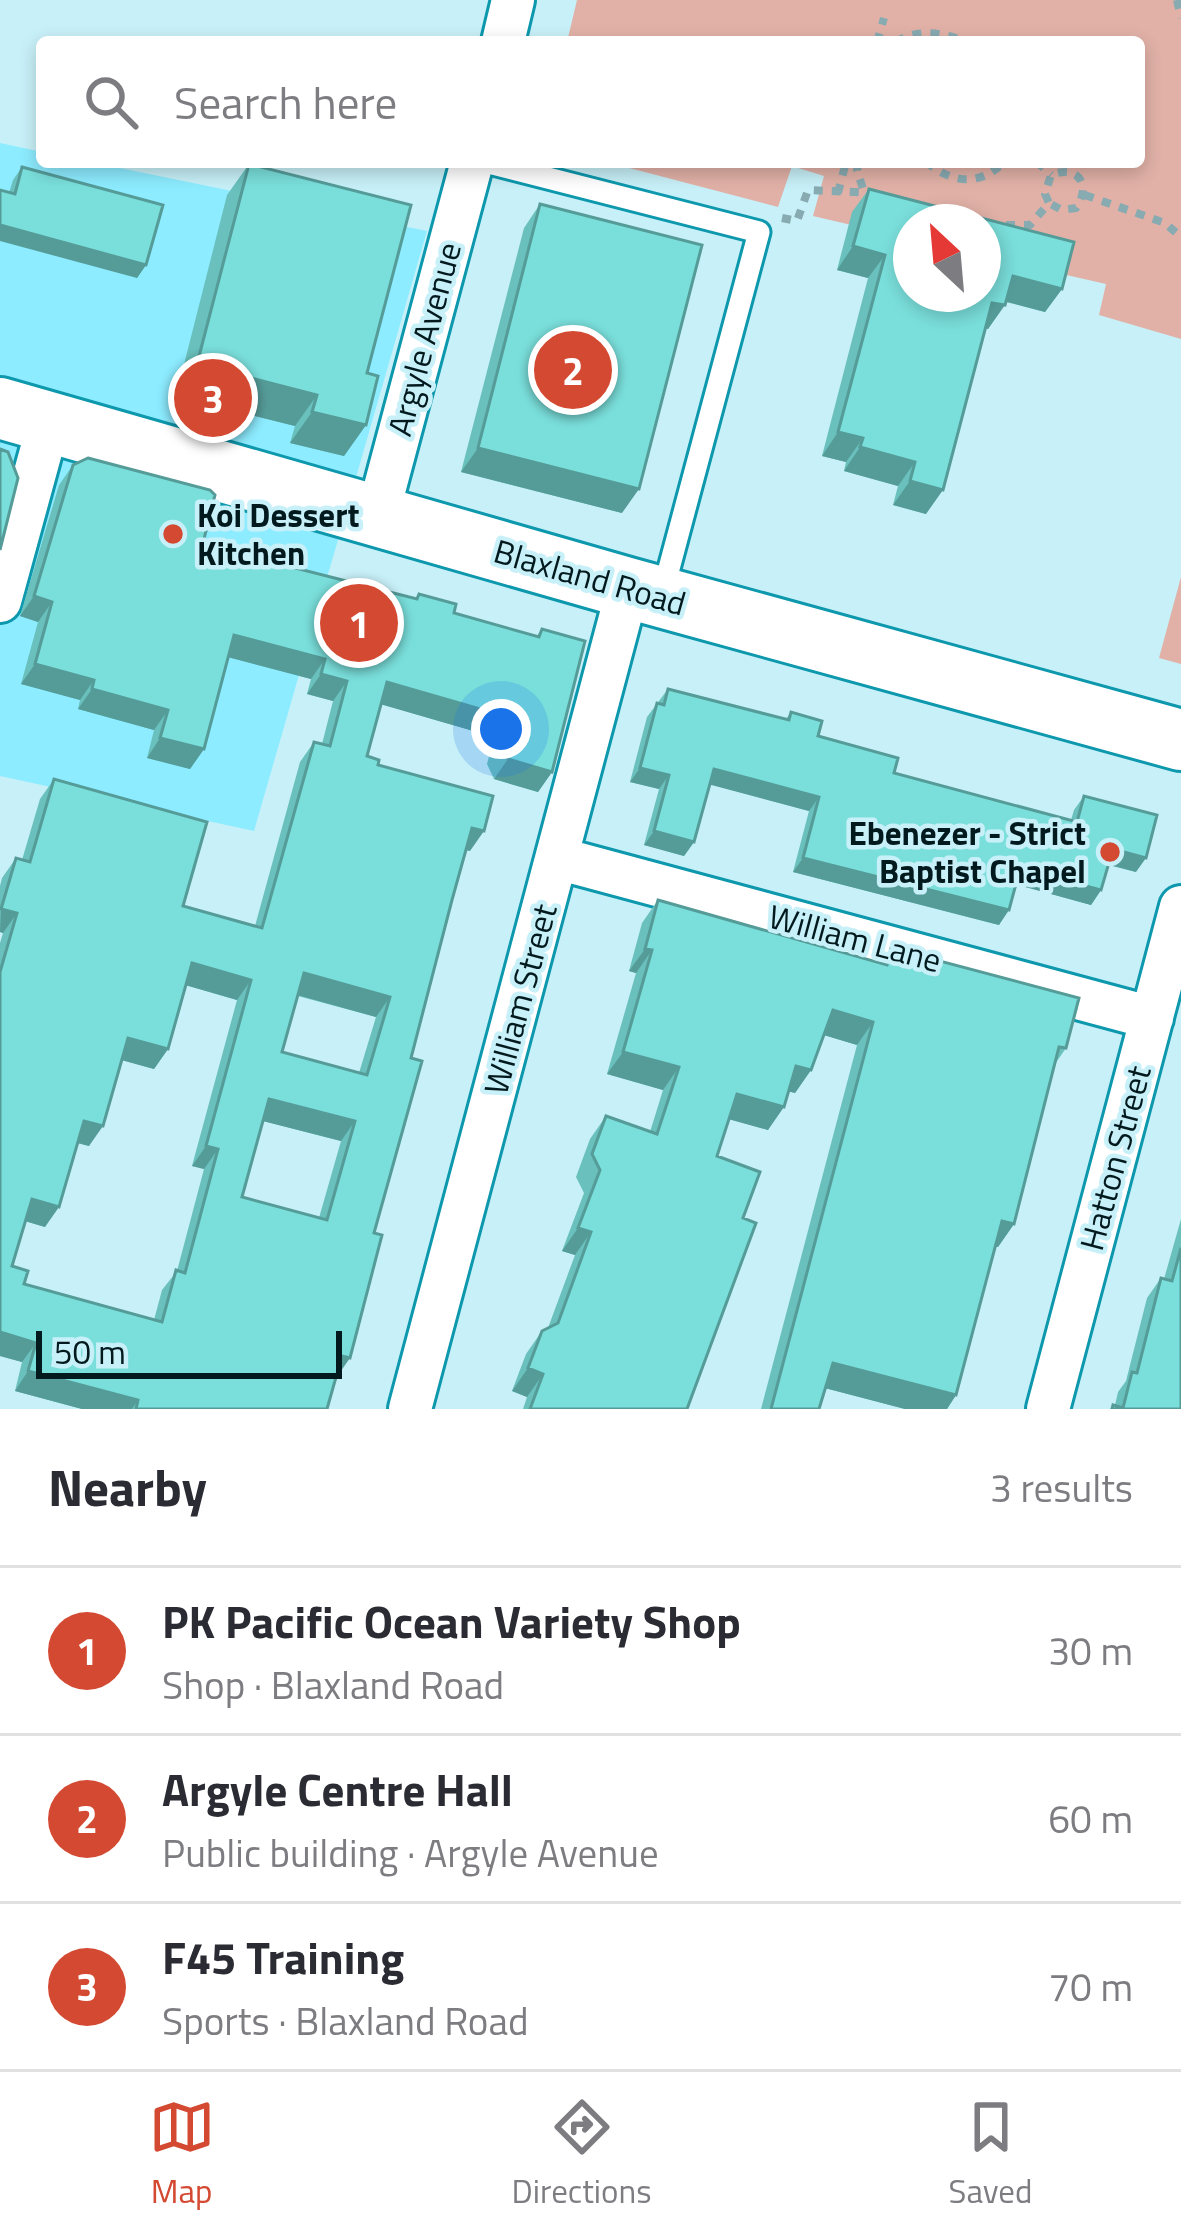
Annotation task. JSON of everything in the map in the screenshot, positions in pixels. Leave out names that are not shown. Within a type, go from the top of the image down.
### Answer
[{"type":"street","points":[[504,36],[514,0]]},
{"type":"street","name":"Argyle Avenue","points":[[376,517],[470,168]]},
{"type":"street","points":[[0,601],[25,415]]},
{"type":"street","name":"Blaxland Road","points":[[25,415],[1181,740]]},
{"type":"street","name":"William Street","points":[[410,1409],[557,858],[645,592]]},
{"type":"street","name":"William Lane","points":[[557,858],[1152,1018]]},
{"type":"street","name":"Hatton Street","points":[[1048,1409],[1181,907]]},
{"type":"lane","points":[[508,168],[759,232],[645,592]]},
{"type":"path","points":[[1177,0],[1181,18]]},
{"type":"path","points":[[880,36],[884,18]]},
{"type":"path","points":[[905,36],[939,32],[951,36]]},
{"type":"path","points":[[838,193],[844,168]]},
{"type":"path","points":[[857,168],[862,189]]},
{"type":"path","points":[[934,168],[960,181],[980,179],[996,168]]},
{"type":"path","points":[[940,173],[942,168]]},
{"type":"path","points":[[1043,168],[1052,176]]},
{"type":"path","points":[[1074,168],[1052,176],[1045,194],[1048,203],[1062,210],[1076,208],[1085,195],[1077,168]]},
{"type":"path","points":[[759,232],[765,213],[797,221],[808,190],[862,189],[884,195]]},
{"type":"path","points":[[1085,195],[1165,223],[1181,238]]},
{"type":"path","points":[[1001,224],[1030,224],[1048,203]]},
{"type":"shaded area","points":[[577,0],[1181,0],[1181,339],[1099,315],[1106,284],[1001,260],[1001,204],[893,204],[893,235],[813,216],[824,176],[798,168],[1145,168],[1145,36],[568,36]]},
{"type":"shaded area","points":[[0,143],[36,151],[36,168],[120,168],[427,231],[254,831],[0,776]]},
{"type":"shaded area","points":[[629,168],[791,168],[778,207]]},
{"type":"shaded area","points":[[1181,577],[1181,664],[1159,658]]},
{"type":"building","points":[[22,167],[163,205],[146,265],[0,225],[0,190],[15,194]]},
{"type":"building","points":[[248,168],[265,168],[411,205],[367,373],[378,376],[366,425],[312,412],[317,395],[197,364]]},
{"type":"building","points":[[869,189],[927,204],[893,204],[893,312],[990,312],[943,490],[910,481],[915,462],[860,447],[863,438],[838,432],[885,255],[853,246]]},
{"type":"building","points":[[540,204],[702,245],[639,489],[478,448]]},
{"type":"building","points":[[1001,223],[1074,242],[1062,289],[1013,276],[1005,305],[1001,304]]},
{"type":"building","points":[[0,449],[8,452],[18,478],[0,550]]},
{"type":"building","points":[[88,458],[210,490],[215,495],[201,551],[262,566],[264,560],[417,599],[419,594],[456,604],[454,613],[539,637],[542,629],[585,641],[552,772],[508,759],[501,744],[508,717],[387,682],[367,756],[379,760],[378,765],[493,796],[484,831],[472,828],[452,900],[411,1058],[422,1061],[374,1233],[382,1235],[350,1358],[342,1356],[327,1409],[136,1409],[138,1400],[28,1371],[36,1343],[0,1332],[0,972],[17,913],[1,909],[16,858],[30,862],[54,779],[207,822],[183,906],[262,928],[314,742],[330,746],[347,681],[321,674],[325,659],[234,635],[204,749],[160,738],[168,710],[92,689],[94,680],[35,664],[52,602],[34,596],[73,465]],"holes":[[[192,963],[251,980],[206,1146],[218,1149],[185,1273],[176,1270],[162,1322],[24,1284],[28,1271],[12,1266],[32,1199],[59,1207],[84,1121],[103,1126],[128,1038],[168,1049]],[[304,973],[390,997],[367,1075],[282,1052]],[[269,1099],[355,1121],[327,1220],[242,1197]]]},
{"type":"building","points":[[668,689],[789,720],[791,712],[822,721],[818,736],[898,758],[894,773],[1077,822],[1084,796],[1157,815],[1146,858],[1113,849],[1101,890],[1020,869],[1009,910],[803,858],[819,797],[714,769],[694,842],[654,831],[669,775],[640,768],[657,703],[664,705]]},
{"type":"building","points":[[658,900],[887,965],[891,948],[1079,998],[1066,1048],[1059,1047],[1014,1224],[1002,1221],[956,1395],[833,1363],[819,1409],[771,1409],[873,1022],[833,1010],[811,1070],[796,1066],[784,1107],[737,1094],[717,1156],[760,1172],[743,1218],[756,1223],[687,1409],[530,1409],[543,1374],[528,1368],[542,1331],[558,1323],[591,1232],[578,1228],[600,1170],[592,1154],[606,1116],[657,1134],[679,1067],[623,1052],[652,950],[645,949]]},
{"type":"building","points":[[1181,1248],[1181,1409],[1112,1409],[1113,1405],[1123,1408],[1132,1372],[1137,1373],[1161,1278],[1172,1281]]},
{"type":"place","name":"Argyle Centre Hall","points":[[573,370]]},
{"type":"place","name":"F45 Training","points":[[213,398]]},
{"type":"place","name":"Koi Dessert Kitchen","points":[[173,534]]},
{"type":"place","name":"PK Pacific Ocean Variety Shop","points":[[359,623]]},
{"type":"place","name":"Ebenezer - Strict Baptist Chapel","points":[[1110,852]]}]
